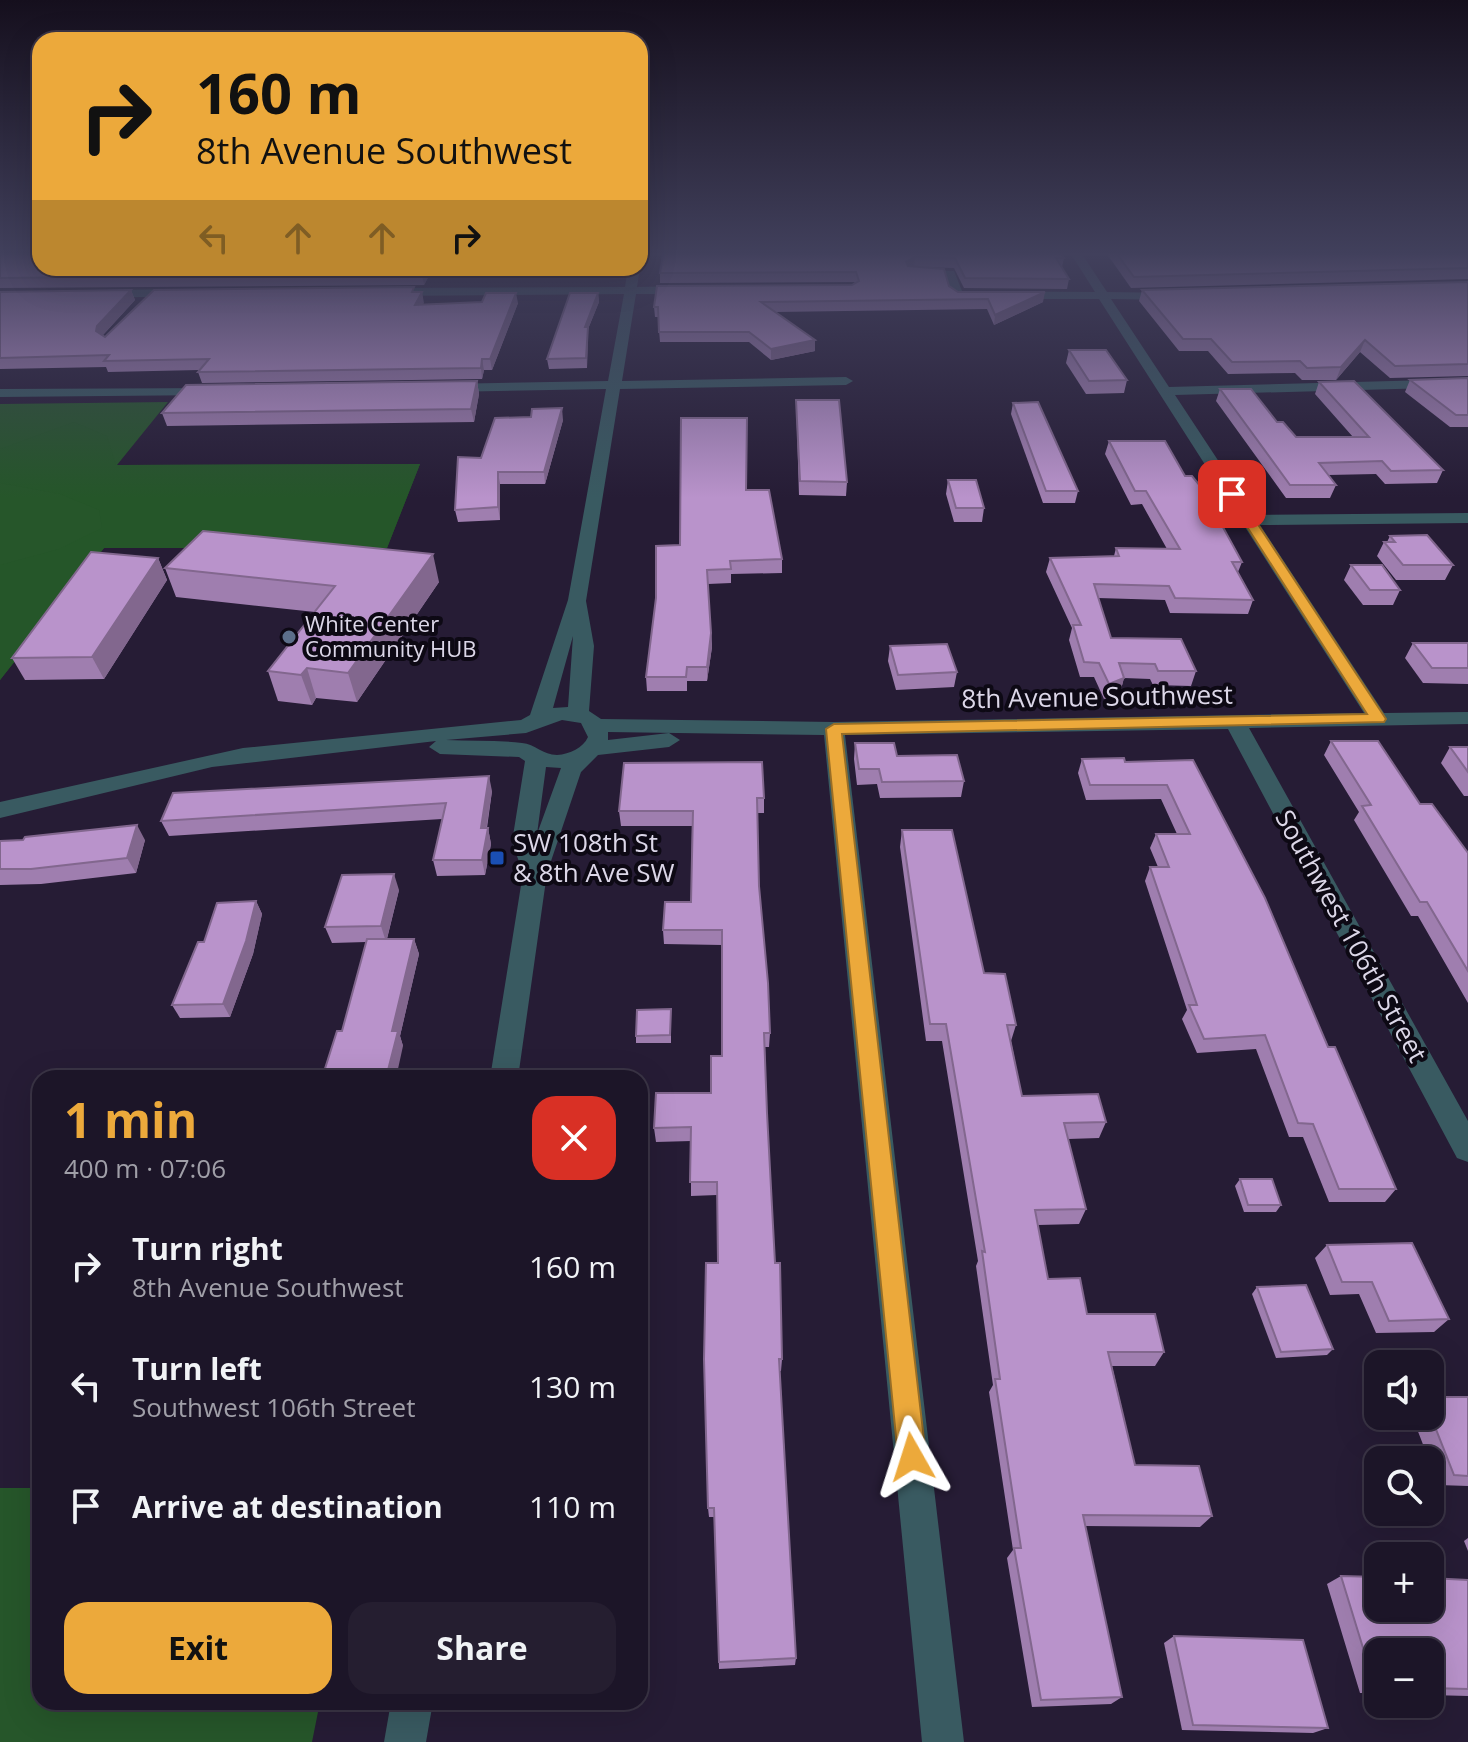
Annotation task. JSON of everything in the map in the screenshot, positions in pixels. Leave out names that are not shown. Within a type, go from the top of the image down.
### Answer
[{"type":"street","points":[[535,873],[524,842],[530,755],[520,738],[533,721],[577,600],[622,335]]},
{"type":"street","points":[[1128,335],[1378,719]]},
{"type":"street","points":[[433,389],[846,381]]},
{"type":"street","points":[[1165,391],[1468,383]]},
{"type":"street","points":[[0,393],[227,391]]},
{"type":"street","points":[[1249,520],[1468,518]]},
{"type":"street","points":[[505,1070],[535,873],[570,771],[599,737],[587,719],[584,646],[577,600]]},
{"type":"street","name":"8th Avenue Southwest","points":[[0,810],[160,770],[334,743],[533,721],[559,712],[587,719],[726,730],[1468,718]]},
{"type":"street","name":"Southwest 106th Street","points":[[1235,722],[1468,1149]]},
{"type":"street","points":[[834,729],[943,1742]]},
{"type":"street","name":"8th Avenue Southwest","points":[[334,743],[376,748],[530,755],[557,762],[586,753],[726,730]]},
{"type":"street","points":[[405,1742],[411,1710]]},
{"type":"green space","points":[[168,402],[117,465],[420,464],[387,548],[104,548],[0,680],[0,404]]},
{"type":"green space","points":[[74,422],[107,436],[116,465],[420,464],[387,548],[104,548],[0,680],[0,565],[59,549],[102,528],[99,510],[60,494],[0,483],[0,449]]},
{"type":"green space","points":[[0,1488],[32,1488],[32,1710],[318,1710],[312,1742],[0,1742]]},
{"type":"building","points":[[0,335],[499,335],[490,359],[482,359],[481,368],[198,372],[209,359],[104,361],[109,355],[0,358]]},
{"type":"building","points":[[555,335],[587,335],[586,358],[547,359]]},
{"type":"building","points":[[753,335],[808,335],[815,340],[771,349]]},
{"type":"building","points":[[1180,335],[1468,335],[1468,364],[1395,366],[1365,340],[1341,367],[1307,368],[1300,361],[1232,362],[1211,339],[1183,339]]},
{"type":"building","points":[[1069,350],[1106,350],[1127,380],[1089,381]]},
{"type":"building","points":[[1468,378],[1468,415],[1456,415],[1410,380]]},
{"type":"building","points":[[477,381],[471,409],[162,413],[186,385]]},
{"type":"building","points":[[1354,381],[1443,470],[1391,471],[1382,461],[1319,463],[1336,485],[1290,485],[1220,389],[1251,389],[1277,422],[1283,422],[1296,437],[1369,437],[1319,382]]},
{"type":"building","points":[[796,400],[839,400],[847,482],[800,481]]},
{"type":"building","points":[[1038,402],[1078,491],[1046,491],[1013,403]]},
{"type":"building","points":[[562,408],[544,472],[498,472],[498,507],[455,510],[458,457],[481,458],[495,418],[531,417],[532,409]]},
{"type":"building","points":[[681,418],[747,418],[746,490],[769,490],[782,559],[730,561],[731,569],[707,570],[711,633],[707,667],[687,667],[686,677],[646,677],[656,598],[656,546],[680,545]]},
{"type":"building","points":[[1109,441],[1165,441],[1185,476],[1192,476],[1201,487],[1242,562],[1232,562],[1253,600],[1175,598],[1169,586],[1094,584],[1111,638],[1181,639],[1196,671],[1158,671],[1155,664],[1119,663],[1124,678],[1109,684],[1099,663],[1084,662],[1073,625],[1081,625],[1050,558],[1119,556],[1116,548],[1180,549],[1146,491],[1135,491]]},
{"type":"building","points":[[948,480],[976,480],[984,508],[956,508]]},
{"type":"building","points":[[203,531],[433,554],[348,673],[307,668],[301,675],[268,671],[335,586],[165,568]]},
{"type":"building","points":[[1427,535],[1453,565],[1403,565],[1384,542],[1395,542],[1390,536]]},
{"type":"building","points":[[91,552],[158,558],[92,657],[12,658]]},
{"type":"building","points":[[1351,565],[1382,565],[1400,590],[1370,590]]},
{"type":"building","points":[[1413,643],[1468,643],[1468,668],[1432,668]]},
{"type":"building","points":[[947,644],[957,672],[898,675],[890,646]]},
{"type":"building","points":[[1331,741],[1378,741],[1420,804],[1432,804],[1468,853],[1468,971],[1427,902],[1420,902],[1362,806],[1371,805]]},
{"type":"building","points":[[855,743],[894,743],[897,756],[957,755],[964,781],[882,782],[879,769],[859,769]]},
{"type":"building","points":[[1450,747],[1468,747],[1468,772]]},
{"type":"building","points":[[1124,758],[1125,762],[1193,760],[1265,898],[1328,1047],[1335,1047],[1396,1189],[1339,1189],[1313,1124],[1298,1123],[1265,1035],[1204,1039],[1189,1005],[1197,1005],[1150,867],[1169,867],[1156,834],[1190,834],[1167,785],[1090,785],[1082,759]]},
{"type":"building","points":[[762,762],[764,798],[757,798],[759,886],[770,1033],[764,1033],[767,1113],[775,1263],[780,1263],[782,1359],[779,1359],[796,1658],[719,1662],[714,1508],[708,1508],[704,1359],[706,1263],[718,1263],[717,1182],[690,1182],[691,1127],[654,1128],[656,1093],[711,1093],[711,1056],[722,1056],[722,930],[663,930],[665,902],[691,902],[693,811],[619,811],[624,763]]},
{"type":"building","points":[[489,776],[481,828],[488,828],[482,860],[433,860],[446,803],[161,821],[173,793]]},
{"type":"building","points":[[137,825],[127,858],[31,869],[0,869],[0,841]]},
{"type":"building","points":[[902,830],[952,830],[984,973],[1005,974],[1016,1025],[1007,1025],[1022,1096],[1098,1094],[1106,1122],[1064,1123],[1086,1209],[1035,1210],[1048,1279],[1080,1278],[1087,1314],[1155,1314],[1164,1352],[1108,1352],[1135,1465],[1199,1466],[1212,1516],[1083,1515],[1122,1697],[1041,1700],[1014,1548],[1021,1548],[995,1379],[1000,1379],[982,1251],[985,1252],[946,1024],[930,1024]]},
{"type":"building","points":[[394,874],[381,926],[325,927],[342,875]]},
{"type":"building","points":[[256,901],[246,941],[223,1004],[172,1005],[198,942],[204,942],[217,903]]},
{"type":"building","points":[[367,939],[414,939],[392,1031],[398,1031],[388,1070],[325,1070],[337,1031],[342,1031]]},
{"type":"building","points":[[671,1009],[670,1035],[636,1036],[637,1010]]},
{"type":"building","points":[[1240,1179],[1272,1179],[1281,1205],[1248,1205]]},
{"type":"building","points":[[1412,1243],[1449,1319],[1389,1321],[1372,1282],[1342,1282],[1327,1245]]},
{"type":"building","points":[[1306,1285],[1333,1349],[1281,1352],[1257,1287]]},
{"type":"building","points":[[1444,1397],[1468,1397],[1468,1476],[1454,1475],[1436,1430],[1444,1430]]},
{"type":"building","points":[[1341,1576],[1364,1577],[1364,1622],[1444,1622],[1444,1579],[1468,1580],[1468,1689],[1444,1688],[1444,1638],[1364,1638],[1364,1651]]},
{"type":"building","points":[[1174,1636],[1303,1640],[1328,1728],[1193,1725]]},
{"type":"place","name":"White Center Community HUB","points":[[289,637]]},
{"type":"place","name":"SW 108th St & 8th Ave SW","points":[[497,858]]},
{"type":"route","points":[[912,1457],[834,729],[1378,719],[1232,494]]}]
